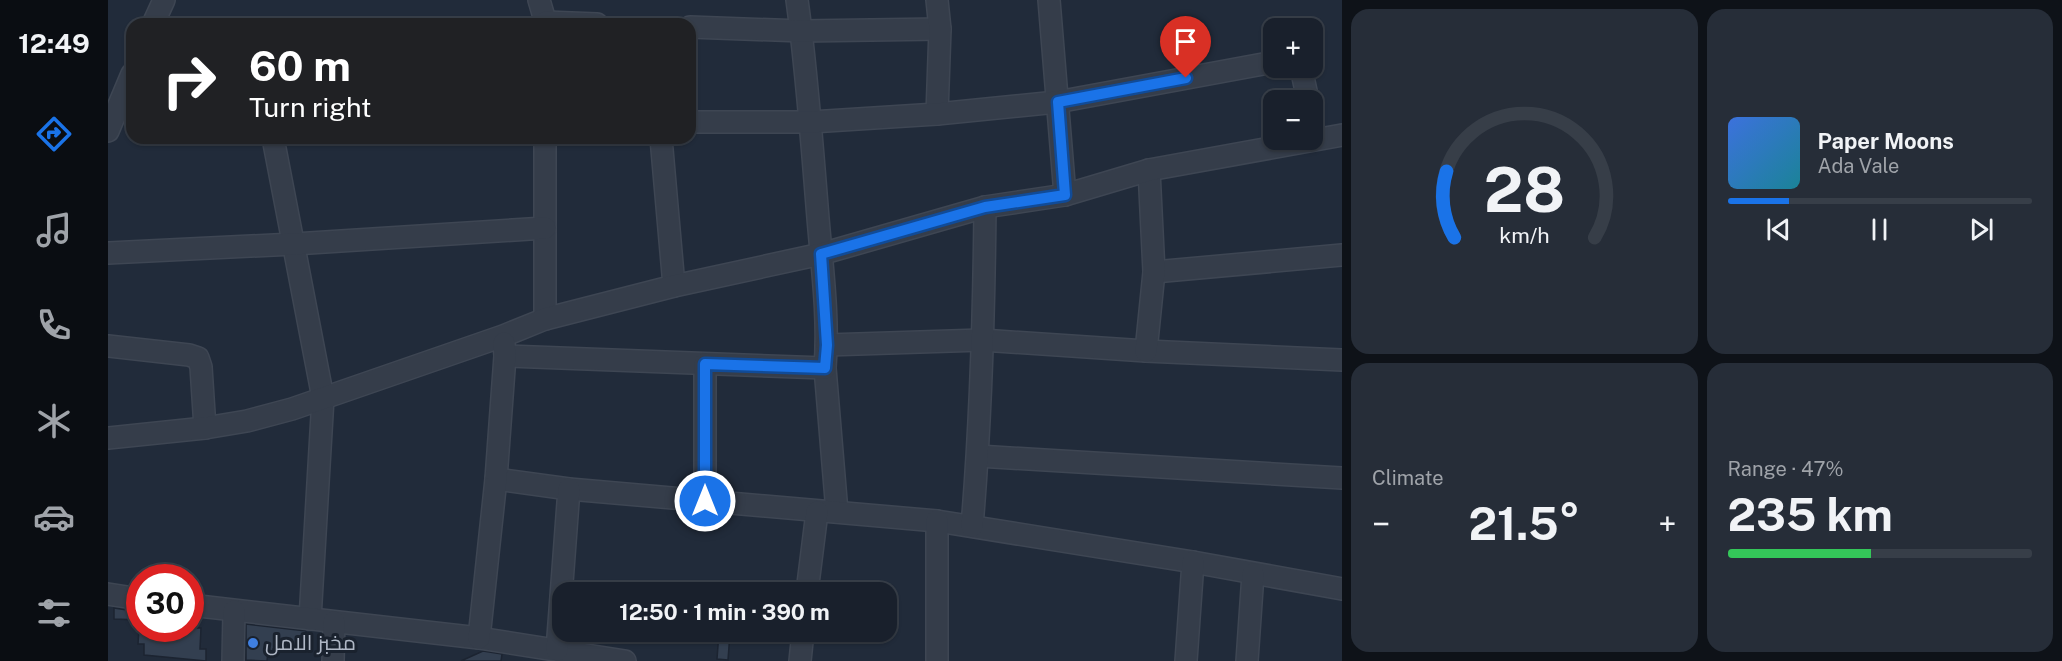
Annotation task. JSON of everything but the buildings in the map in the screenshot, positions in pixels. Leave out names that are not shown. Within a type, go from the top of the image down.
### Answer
[{"type":"street","points":[[156,18],[164,0]]},
{"type":"street","points":[[540,0],[545,18]]},
{"type":"street","points":[[797,0],[811,122],[827,345],[825,368],[827,512],[810,582]]},
{"type":"street","points":[[937,114],[940,29],[938,0]]},
{"type":"street","points":[[1049,0],[1065,195]]},
{"type":"street","points":[[696,27],[802,31],[940,29]]},
{"type":"street","points":[[696,122],[811,122],[937,114],[1058,102],[1263,64]]},
{"type":"street","points":[[117,125],[126,94]]},
{"type":"street","points":[[1323,134],[1342,135]]},
{"type":"street","points":[[274,144],[323,398],[310,619]]},
{"type":"street","points":[[545,144],[545,319]]},
{"type":"street","points":[[662,144],[674,286]]},
{"type":"street","points":[[108,438],[205,428],[247,421],[504,346],[545,319],[674,286],[821,254],[985,207],[1065,195],[1149,170],[1263,144]]},
{"type":"street","points":[[1146,351],[1154,272],[1149,170]]},
{"type":"street","points":[[972,526],[978,456],[985,207]]},
{"type":"street","points":[[108,253],[545,228]]},
{"type":"street","points":[[1154,272],[1342,255]]},
{"type":"street","points":[[827,345],[982,340],[1146,351],[1342,360]]},
{"type":"street","points":[[108,346],[198,358],[201,367],[205,428]]},
{"type":"street","points":[[504,346],[705,364],[825,368]]},
{"type":"street","points":[[479,638],[496,479],[504,346]]},
{"type":"street","points":[[705,364],[705,501]]},
{"type":"street","points":[[978,456],[1342,478]]},
{"type":"street","points":[[496,479],[569,489],[937,521],[1193,562],[1342,589]]},
{"type":"street","points":[[557,650],[569,489]]},
{"type":"street","points":[[937,521],[937,661]]},
{"type":"street","points":[[1186,661],[1193,562]]},
{"type":"street","points":[[1247,661],[1253,574]]},
{"type":"street","points":[[108,594],[126,596]]},
{"type":"street","points":[[204,607],[479,638],[625,661]]},
{"type":"street","points":[[233,661],[234,611]]},
{"type":"street","points":[[333,661],[334,622]]},
{"type":"street","points":[[800,661],[802,642]]},
{"type":"place","name":"مخبز الامل","points":[[253,643]]},
{"type":"route","points":[[705,501],[705,364],[825,368],[827,345],[821,254],[985,207],[1065,195],[1058,102],[1186,78]]}]
